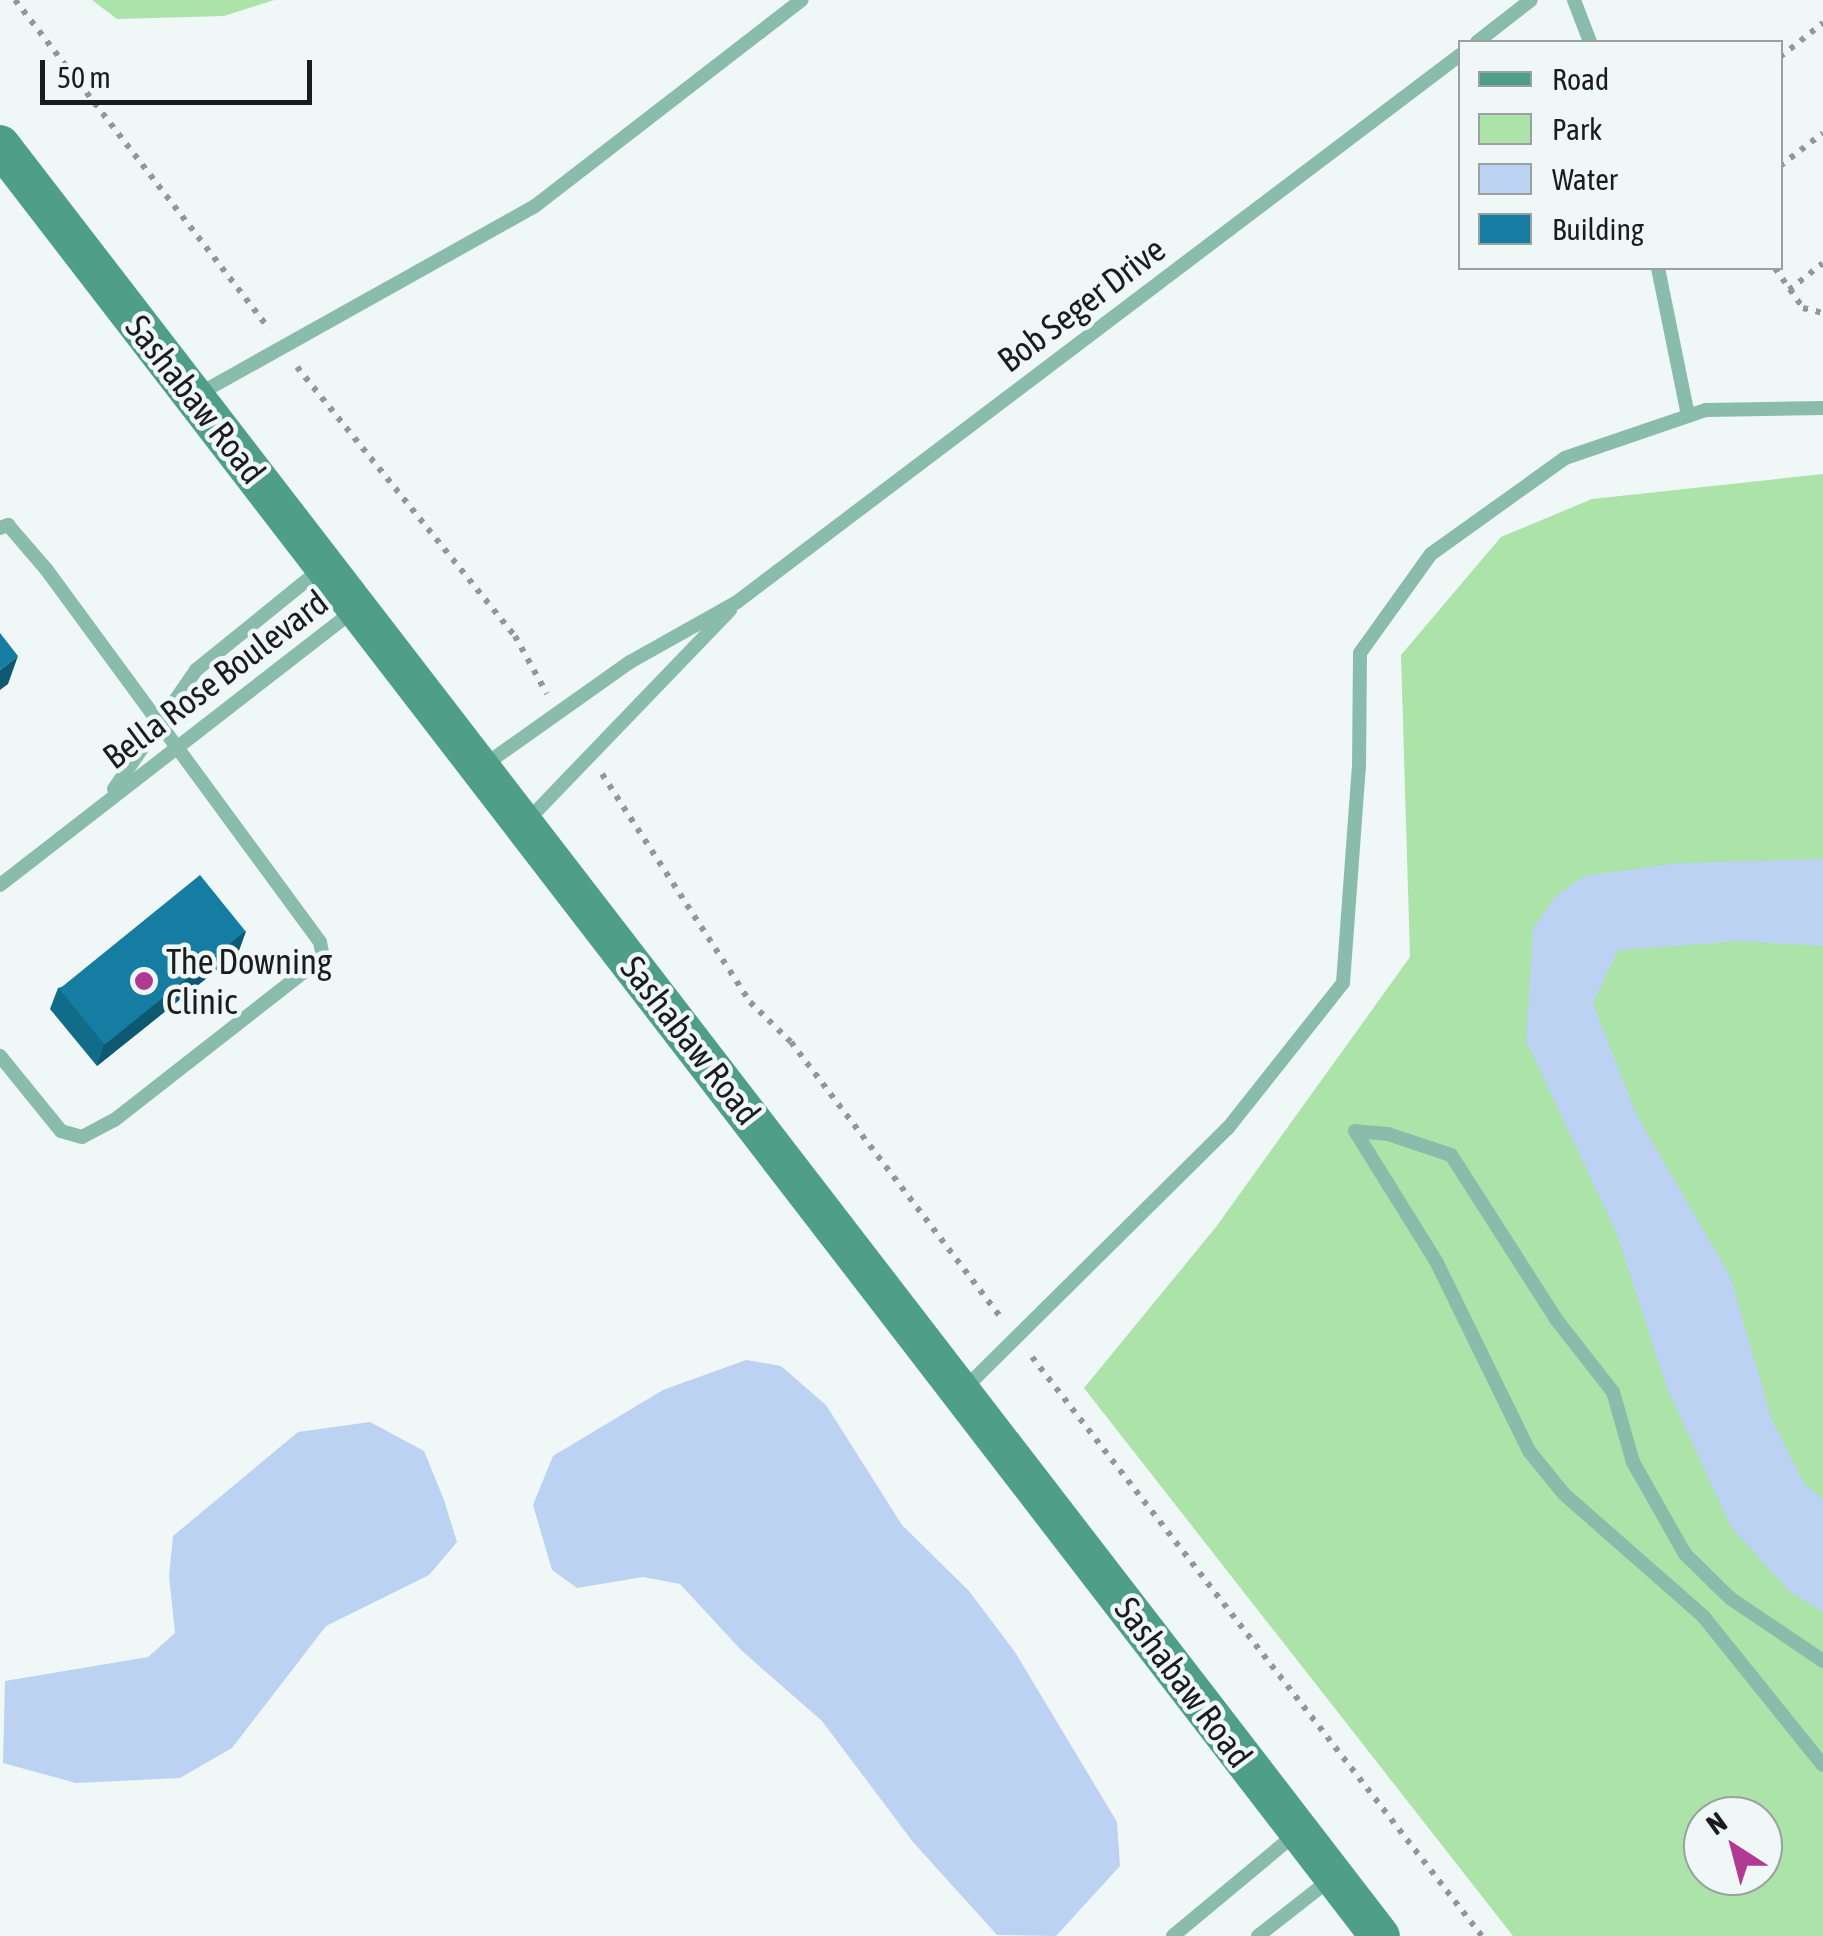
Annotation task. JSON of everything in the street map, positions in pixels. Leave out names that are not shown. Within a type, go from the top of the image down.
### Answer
[{"type":"main road","name":"Sashabaw Road","points":[[0,145],[1380,1936]]},
{"type":"lane","points":[[194,396],[535,206],[802,0]]},
{"type":"lane","points":[[1480,40],[1531,0]]},
{"type":"lane","points":[[1574,0],[1589,40]]},
{"type":"lane","name":"Bob Seger Drive","points":[[480,768],[630,662],[737,602],[1458,57]]},
{"type":"lane","points":[[1658,270],[1688,416]]},
{"type":"lane","points":[[962,1391],[1228,1128],[1343,983],[1360,767],[1360,654],[1430,554],[1565,458],[1688,416],[1823,408]]},
{"type":"lane","points":[[0,528],[8,525],[46,569],[156,726],[300,914],[322,957],[130,1109],[82,1137],[61,1131],[0,1056]]},
{"type":"lane","name":"Bella Rose Boulevard","points":[[108,798],[196,670],[324,566]]},
{"type":"lane","name":"Bob Seger Drive","points":[[524,824],[737,602]]},
{"type":"lane","name":"Bella Rose Boulevard","points":[[0,885],[357,608]]},
{"type":"lane","points":[[1823,1662],[1730,1598],[1685,1554],[1633,1462],[1613,1392],[1556,1319],[1451,1155],[1388,1134],[1356,1131],[1436,1261],[1529,1451],[1564,1494],[1704,1616],[1823,1765]]},
{"type":"lane","points":[[1174,1936],[1299,1832]]},
{"type":"lane","points":[[1258,1936],[1334,1877]]},
{"type":"path","points":[[15,0],[282,347],[515,636],[559,712]]},
{"type":"path","points":[[1783,55],[1823,23]]},
{"type":"path","points":[[1783,164],[1823,133]]},
{"type":"path","points":[[1789,290],[1823,262]]},
{"type":"path","points":[[1776,270],[1803,308],[1823,313]]},
{"type":"path","points":[[591,758],[750,1002],[790,1042],[1482,1936]]},
{"type":"green space","points":[[92,0],[274,0],[224,16],[117,19]]},
{"type":"green space","points":[[1823,474],[1823,1936],[1513,1936],[1084,1388],[1216,1227],[1410,957],[1401,655],[1501,537],[1592,499]]},
{"type":"water","points":[[1823,859],[1823,946],[1740,941],[1618,950],[1593,1003],[1636,1114],[1730,1276],[1772,1420],[1804,1483],[1823,1499],[1823,1612],[1789,1591],[1731,1527],[1666,1386],[1617,1234],[1526,1041],[1533,928],[1556,896],[1584,876],[1678,863]]},
{"type":"water","points":[[746,1360],[781,1366],[826,1405],[902,1525],[969,1591],[1015,1652],[1117,1822],[1120,1866],[1056,1936],[997,1935],[913,1842],[822,1721],[741,1650],[680,1584],[643,1577],[577,1588],[552,1570],[533,1505],[553,1456],[663,1390]]},
{"type":"water","points":[[370,1422],[424,1451],[444,1500],[457,1542],[429,1575],[326,1626],[232,1748],[180,1778],[76,1783],[3,1763],[5,1681],[148,1657],[175,1633],[169,1576],[173,1536],[298,1432]]},
{"type":"building","points":[[0,633],[18,656],[0,670]]},
{"type":"building","name":"The Downing Clinic","points":[[200,875],[245,931],[105,1045],[59,989]]},
{"type":"place","name":"The Downing Clinic","points":[[144,981]]}]
